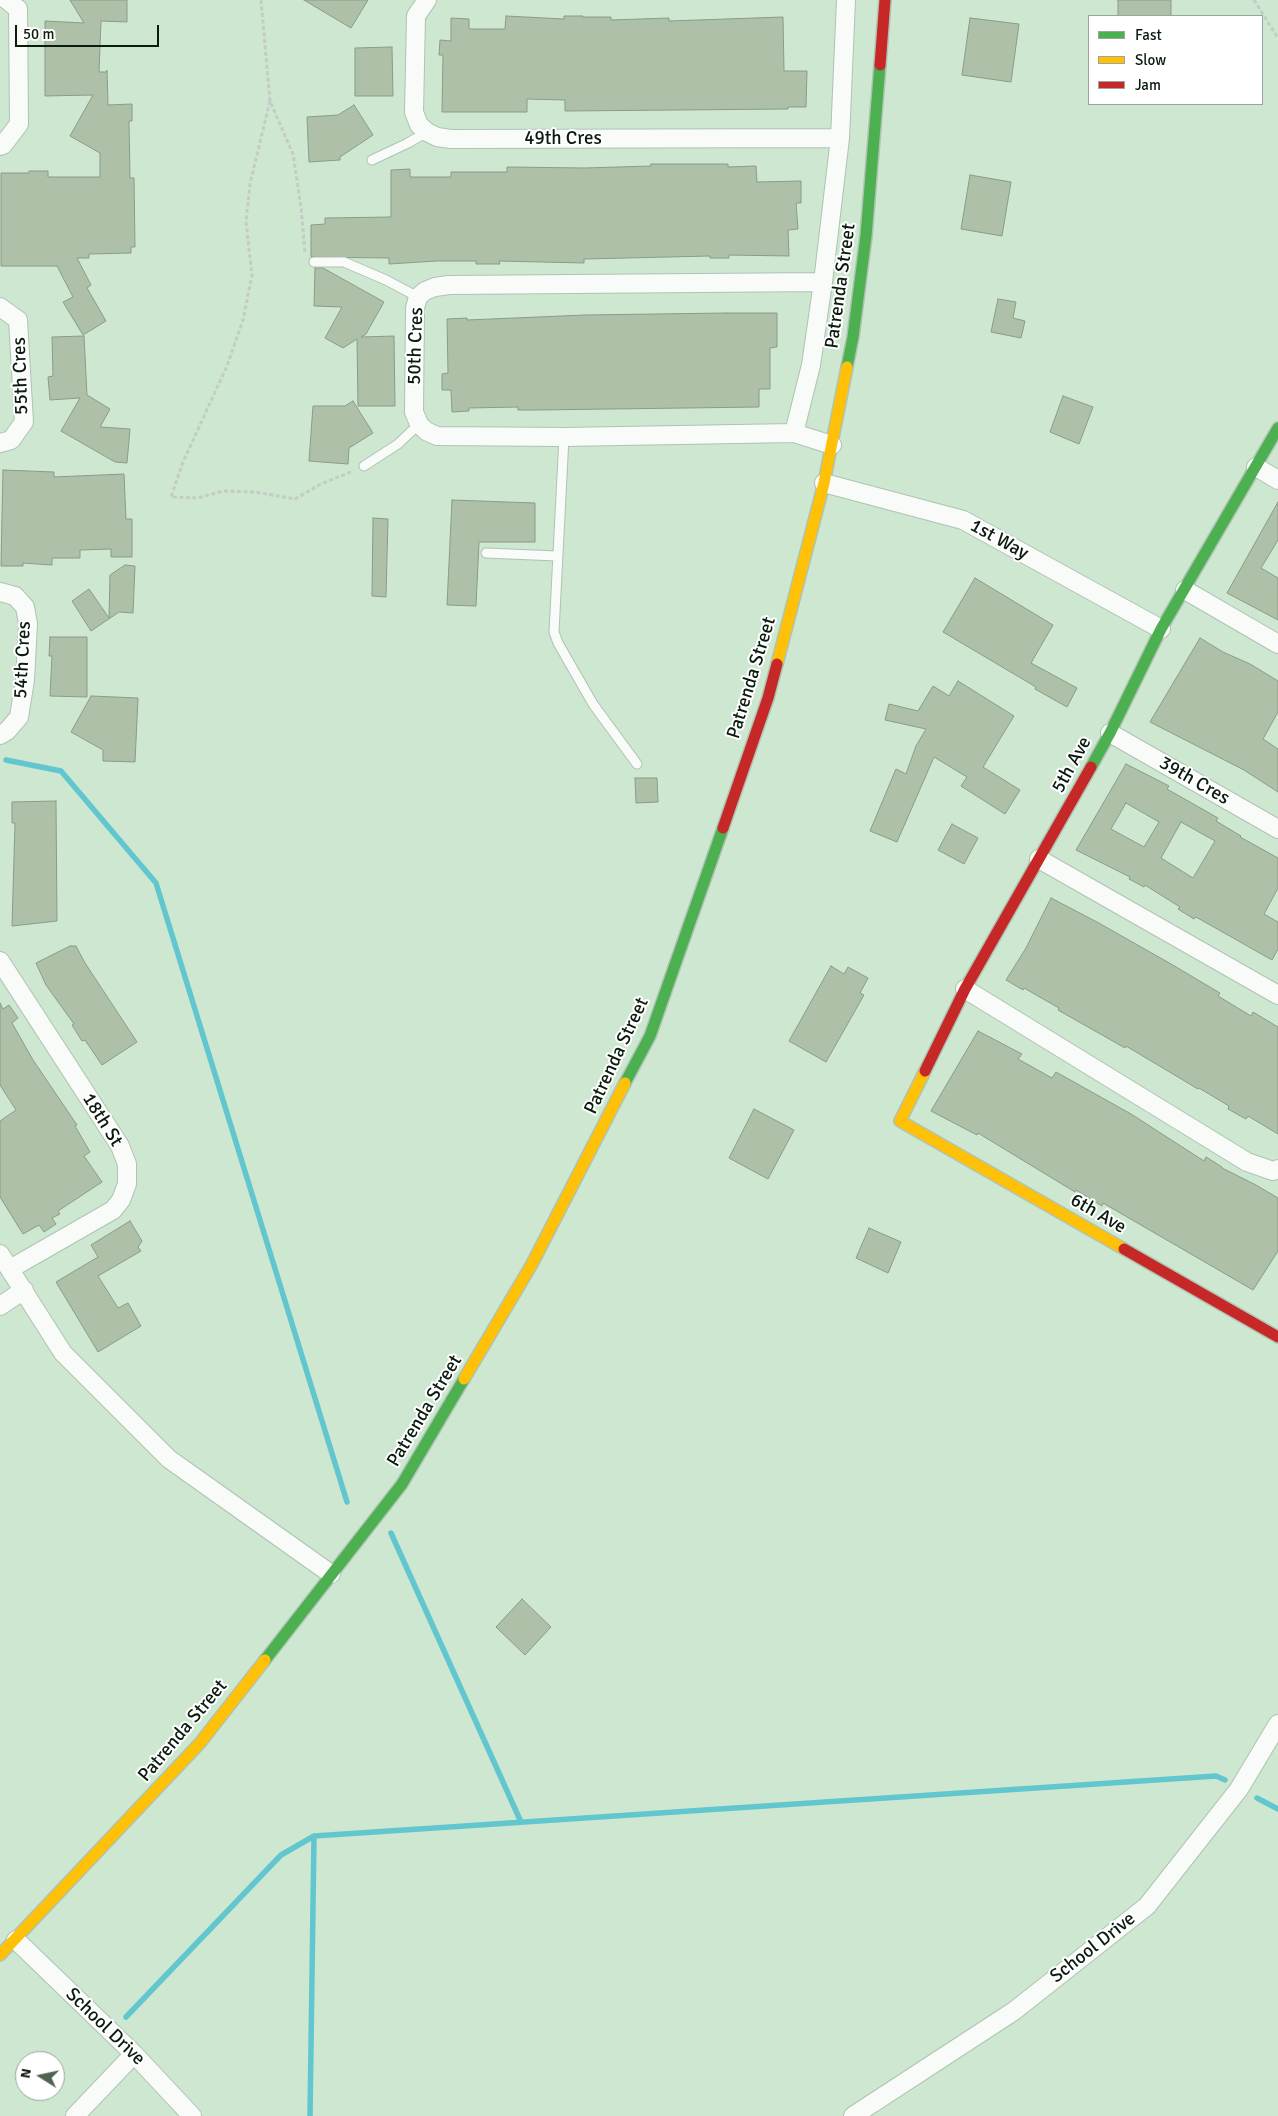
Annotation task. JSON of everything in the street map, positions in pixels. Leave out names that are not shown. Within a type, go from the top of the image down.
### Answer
[{"type":"street","points":[[0,146],[3,145],[19,124],[18,9],[7,0]]},
{"type":"street","points":[[794,434],[811,365],[823,282],[840,138],[846,0]]},
{"type":"street","name":"Patrenda Street","points":[[0,1955],[200,1743],[407,1476],[532,1264],[650,1036],[768,698],[824,483],[852,337],[866,236],[886,0]]},
{"type":"street","points":[[421,1],[416,16],[414,32],[414,112],[419,125],[427,132]]},
{"type":"street","name":"49th Cres","points":[[427,132],[437,137],[450,139],[840,138]]},
{"type":"street","name":"50th Cres","points":[[420,424],[414,412],[415,308],[418,298],[425,291],[435,287],[449,285],[823,282]]},
{"type":"street","name":"55th Cres","points":[[0,307],[18,320],[24,422],[12,440],[0,443]]},
{"type":"street","points":[[420,424],[426,431],[432,434],[453,437],[794,434],[832,445]]},
{"type":"street","name":"5th Ave","points":[[900,1121],[965,988],[1110,733],[1161,629],[1278,428]]},
{"type":"street","points":[[1256,467],[1278,480]]},
{"type":"street","name":"1st Way","points":[[824,483],[963,520],[1161,629]]},
{"type":"street","points":[[1185,590],[1278,644]]},
{"type":"street","name":"54th Cres","points":[[0,592],[15,596],[25,607],[28,624],[25,680],[18,717],[7,731],[0,735]]},
{"type":"street","name":"39th Cres","points":[[1110,733],[1278,829]]},
{"type":"street","points":[[1039,859],[1278,995]]},
{"type":"street","name":"18th St","points":[[0,961],[120,1146],[127,1164],[127,1184],[121,1200],[113,1210],[10,1269]]},
{"type":"street","points":[[965,988],[1247,1162],[1273,1171],[1278,1169]]},
{"type":"street","name":"6th Ave","points":[[900,1121],[1278,1336]]},
{"type":"street","points":[[0,1254],[63,1353],[169,1459],[331,1574]]},
{"type":"street","points":[[0,1306],[24,1290]]},
{"type":"street","name":"School Drive","points":[[853,2116],[1014,2011],[1148,1906],[1239,1789],[1278,1724]]},
{"type":"street","name":"School Drive","points":[[16,1940],[134,2054],[192,2116]]},
{"type":"street","points":[[75,2116],[134,2054]]},
{"type":"lane","points":[[372,160],[427,132]]},
{"type":"lane","points":[[314,262],[344,262],[386,280],[418,298]]},
{"type":"lane","points":[[364,466],[398,444],[420,424]]},
{"type":"lane","points":[[564,436],[554,632],[558,643],[593,704],[637,764]]},
{"type":"lane","points":[[486,553],[557,556]]},
{"type":"path","points":[[261,0],[270,101],[292,154],[301,207],[305,259],[314,262]]},
{"type":"path","points":[[1254,0],[1278,38]]},
{"type":"path","points":[[270,101],[250,184],[246,222],[252,275],[243,320],[227,366],[183,462],[171,497],[197,498],[224,491],[240,491],[295,499],[321,484],[364,466]]},
{"type":"building","points":[[70,0],[127,0],[127,22],[101,21],[99,72],[106,72],[107,70],[108,105],[132,104],[132,121],[129,121],[130,178],[134,178],[135,247],[131,247],[131,253],[89,254],[89,258],[77,258],[91,285],[87,288],[106,321],[83,335],[63,302],[73,297],[57,266],[1,266],[1,173],[48,171],[48,177],[100,177],[100,153],[70,136],[93,95],[45,96],[45,21],[84,23]]},
{"type":"building","points":[[304,0],[368,0],[351,28]]},
{"type":"building","points":[[1118,0],[1171,0],[1171,15],[1118,15]]},
{"type":"building","points":[[506,16],[564,19],[564,16],[611,17],[611,20],[669,18],[669,21],[783,17],[784,71],[807,71],[806,107],[788,107],[788,109],[565,111],[565,100],[527,99],[527,112],[442,112],[443,55],[439,55],[440,40],[451,41],[451,18],[469,19],[469,29],[505,29]]},
{"type":"building","points":[[970,18],[1019,24],[1011,82],[962,75]]},
{"type":"building","points":[[392,47],[393,96],[355,96],[355,48]]},
{"type":"building","points":[[354,105],[373,135],[340,157],[340,160],[309,162],[307,117],[338,115]]},
{"type":"building","points":[[651,164],[728,164],[728,167],[756,166],[757,182],[801,181],[801,203],[796,203],[798,229],[788,230],[789,256],[729,255],[729,258],[710,258],[710,256],[584,259],[584,263],[499,261],[500,264],[476,264],[476,261],[436,261],[389,264],[389,258],[311,257],[311,225],[325,224],[325,218],[391,217],[391,170],[410,169],[410,177],[451,177],[451,172],[507,172],[507,167],[584,168],[651,166]]},
{"type":"building","points":[[970,175],[1011,182],[1002,236],[961,229]]},
{"type":"building","points":[[315,268],[323,268],[384,302],[366,334],[361,337],[394,336],[395,406],[358,406],[357,339],[343,348],[325,338],[342,307],[314,306]]},
{"type":"building","points":[[998,299],[1016,302],[1013,318],[1025,321],[1021,338],[991,332]]},
{"type":"building","points":[[777,313],[777,347],[770,348],[770,389],[759,389],[759,407],[518,410],[518,407],[469,408],[469,411],[452,412],[451,390],[442,390],[442,374],[448,373],[447,319]]},
{"type":"building","points":[[84,336],[87,395],[110,409],[100,427],[130,429],[127,463],[115,462],[61,431],[80,398],[50,400],[48,377],[53,376],[52,337]]},
{"type":"building","points":[[1063,396],[1093,407],[1079,444],[1050,432]]},
{"type":"building","points":[[353,401],[373,433],[349,448],[348,464],[309,461],[313,406],[345,406]]},
{"type":"building","points":[[3,470],[54,472],[54,477],[124,474],[126,519],[132,519],[132,557],[111,557],[111,549],[80,550],[80,558],[52,558],[52,565],[23,563],[23,566],[1,566]]},
{"type":"building","points":[[452,500],[535,503],[535,542],[479,542],[476,606],[447,605]]},
{"type":"building","points":[[1278,502],[1278,540],[1261,568],[1278,578],[1278,620],[1227,593]]},
{"type":"building","points":[[373,518],[388,519],[386,597],[372,596]]},
{"type":"building","points":[[125,565],[135,566],[133,613],[119,612],[91,631],[72,601],[89,589],[109,618],[110,575]]},
{"type":"building","points":[[975,578],[1053,625],[1031,663],[1077,688],[1067,707],[943,632]]},
{"type":"building","points":[[50,637],[87,637],[87,697],[50,696],[52,656],[49,656]]},
{"type":"building","points":[[1200,638],[1278,681],[1278,712],[1263,739],[1278,749],[1278,792],[1244,770],[1150,722]]},
{"type":"building","points":[[958,681],[1014,716],[983,767],[1020,790],[1005,814],[961,786],[967,777],[934,757],[897,842],[870,831],[896,769],[906,774],[916,746],[926,729],[885,720],[889,704],[918,711],[933,686],[949,696]]},
{"type":"building","points":[[91,696],[138,698],[135,762],[103,761],[103,750],[71,732]]},
{"type":"building","points":[[1126,764],[1169,786],[1167,789],[1218,818],[1216,821],[1240,837],[1278,858],[1278,888],[1264,914],[1278,922],[1278,949],[1272,960],[1196,917],[1194,919],[1178,909],[1180,907],[1145,885],[1144,887],[1129,879],[1130,877],[1076,850]],"holes":[[[1126,803],[1159,822],[1144,847],[1111,829]],[[1181,822],[1215,841],[1193,878],[1161,858]]]},
{"type":"building","points":[[635,778],[657,778],[658,802],[636,803]]},
{"type":"building","points":[[56,801],[57,921],[12,926],[15,823],[12,823],[12,802]]},
{"type":"building","points":[[952,824],[978,838],[964,864],[938,850]]},
{"type":"building","points":[[1051,898],[1171,964],[1220,993],[1218,996],[1251,1016],[1253,1012],[1278,1027],[1278,1134],[1248,1116],[1246,1119],[1228,1109],[1229,1106],[1199,1088],[1058,1010],[1059,1008],[1024,988],[1023,990],[1006,980],[1026,948]]},
{"type":"building","points":[[70,946],[76,946],[85,963],[137,1042],[102,1065],[85,1040],[82,1041],[72,1025],[74,1024],[46,985],[36,963]]},
{"type":"building","points":[[831,966],[844,974],[848,967],[868,978],[860,993],[864,995],[826,1062],[789,1041]]},
{"type":"building","points":[[0,1003],[3,1009],[9,1005],[18,1018],[12,1023],[33,1060],[77,1125],[75,1126],[90,1152],[84,1156],[102,1182],[58,1211],[60,1214],[52,1218],[56,1224],[44,1232],[39,1225],[23,1234],[0,1197],[0,1121],[16,1110],[0,1085]]},
{"type":"building","points":[[978,1031],[1022,1054],[1018,1059],[1052,1078],[1056,1072],[1131,1114],[1204,1161],[1206,1157],[1222,1168],[1278,1198],[1278,1251],[1253,1290],[1103,1203],[1102,1206],[1076,1190],[1075,1192],[978,1133],[977,1135],[931,1111]]},
{"type":"building","points":[[754,1109],[794,1130],[768,1179],[729,1158]]},
{"type":"building","points":[[130,1221],[142,1241],[138,1247],[141,1251],[98,1276],[118,1308],[128,1303],[141,1326],[98,1352],[56,1282],[98,1257],[91,1245]]},
{"type":"building","points":[[869,1228],[901,1242],[888,1273],[856,1258]]},
{"type":"building","points":[[522,1599],[551,1627],[525,1655],[496,1627]]},
{"type":"waterway","points":[[6,760],[61,771],[156,883],[347,1502]]},
{"type":"waterway","points":[[391,1533],[521,1822]]},
{"type":"waterway","points":[[126,2017],[281,1855],[314,1836],[1216,1776],[1225,1780]]},
{"type":"waterway","points":[[1257,1798],[1278,1809]]},
{"type":"waterway","points":[[310,2116],[314,1836]]},
{"type":"traffic: fast","points":[[847,367],[853,337],[866,236],[880,65]]},
{"type":"traffic: fast","points":[[1091,767],[1110,733],[1161,629],[1278,428]]},
{"type":"traffic: fast","points":[[625,1083],[650,1036],[723,828]]},
{"type":"traffic: fast","points":[[265,1660],[402,1484],[464,1379]]},
{"type":"traffic: slow","points":[[777,664],[824,483],[847,367]]},
{"type":"traffic: slow","points":[[925,1071],[900,1121],[1124,1249]]},
{"type":"traffic: slow","points":[[464,1379],[532,1264],[625,1083]]},
{"type":"traffic: slow","points":[[0,1955],[200,1743],[265,1660]]},
{"type":"traffic: jam","points":[[880,65],[885,0]]},
{"type":"traffic: jam","points":[[723,828],[768,698],[777,664]]},
{"type":"traffic: jam","points":[[925,1071],[965,989],[1091,767]]},
{"type":"traffic: jam","points":[[1124,1249],[1278,1337]]}]
